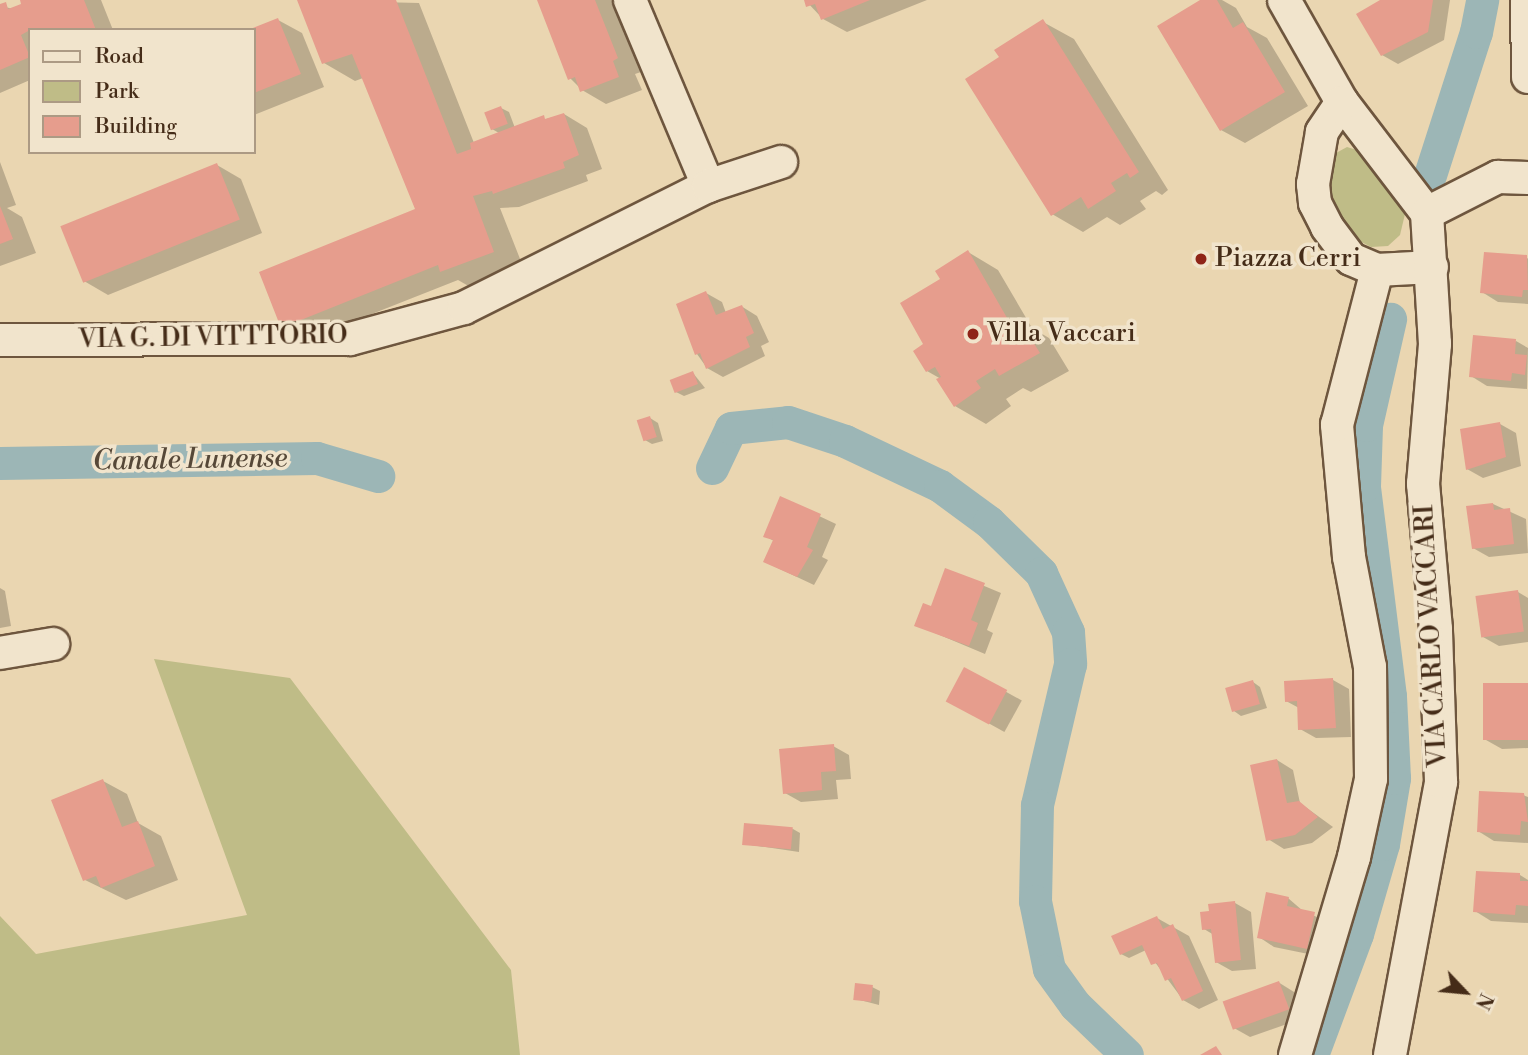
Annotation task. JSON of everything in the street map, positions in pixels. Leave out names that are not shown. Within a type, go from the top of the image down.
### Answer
[{"type":"street","points":[[630,0],[708,186]]},
{"type":"street","points":[[1284,0],[1342,102],[1427,212],[1498,177],[1528,178]]},
{"type":"street","points":[[1527,0],[1528,77]]},
{"type":"street","points":[[1342,102],[1322,132],[1313,184],[1315,203],[1351,259],[1377,270],[1432,267]]},
{"type":"street","name":"VIA G. DI VITTTORIO","points":[[0,340],[350,338],[464,308],[708,186],[781,162]]},
{"type":"street","name":"VIA CARLO VACCARI","points":[[1390,1055],[1441,782],[1436,629],[1423,484],[1435,344],[1427,212]]},
{"type":"street","points":[[1295,1055],[1354,857],[1371,779],[1370,667],[1349,557],[1337,425],[1377,270]]},
{"type":"street","points":[[0,653],[53,644]]},
{"type":"green space","points":[[1347,147],[1363,152],[1381,172],[1405,214],[1400,235],[1388,246],[1371,247],[1350,236],[1326,205],[1325,169],[1336,153]]},
{"type":"green space","points":[[154,659],[290,678],[511,970],[520,1055],[0,1055],[0,916],[36,954],[247,915]]},
{"type":"building","points":[[20,0],[84,0],[95,28],[28,28],[28,31],[21,35],[28,58],[0,70],[0,4],[6,2],[8,9],[21,4]]},
{"type":"building","points":[[297,0],[396,0],[457,154],[471,149],[470,143],[544,115],[545,119],[564,113],[579,155],[563,162],[565,168],[493,194],[492,191],[473,196],[494,252],[440,272],[438,265],[281,328],[259,272],[415,209],[352,54],[322,64]]},
{"type":"building","points":[[537,0],[595,0],[618,58],[613,61],[619,77],[580,92],[575,77],[568,80]]},
{"type":"building","points":[[804,0],[870,0],[821,20],[815,4],[806,7]]},
{"type":"building","points":[[1200,0],[1217,0],[1233,28],[1243,22],[1285,92],[1220,131],[1157,26]]},
{"type":"building","points":[[1380,0],[1433,0],[1428,32],[1381,56],[1356,14]]},
{"type":"building","points":[[278,18],[301,74],[256,92],[256,28],[253,28]]},
{"type":"building","points":[[1043,19],[1139,172],[1130,178],[1127,173],[1111,183],[1116,191],[1088,209],[1081,197],[1051,216],[965,79],[999,57],[994,50]]},
{"type":"building","points":[[501,106],[508,124],[491,130],[484,112]]},
{"type":"building","points":[[217,163],[240,220],[83,283],[60,226]]},
{"type":"building","points":[[0,206],[13,239],[0,244]]},
{"type":"building","name":"Villa Vaccari","points":[[968,250],[1010,323],[1018,318],[1040,353],[999,376],[995,369],[976,381],[981,388],[954,407],[936,379],[941,377],[935,367],[926,372],[913,351],[923,344],[900,303],[940,279],[935,271]]},
{"type":"building","points":[[1484,252],[1527,255],[1528,290],[1523,290],[1522,297],[1480,293]]},
{"type":"building","points":[[706,291],[716,315],[742,305],[754,333],[746,337],[750,347],[706,369],[700,353],[695,355],[676,304]]},
{"type":"building","points":[[1473,335],[1516,339],[1515,354],[1527,355],[1525,375],[1512,373],[1511,381],[1469,377]]},
{"type":"building","points":[[693,371],[698,384],[675,393],[670,380]]},
{"type":"building","points":[[650,416],[657,437],[643,441],[637,420]]},
{"type":"building","points":[[1500,422],[1506,457],[1466,470],[1460,429]]},
{"type":"building","points":[[780,496],[821,514],[807,547],[813,550],[797,577],[763,562],[773,540],[763,537]]},
{"type":"building","points":[[1493,503],[1494,510],[1510,508],[1514,544],[1472,549],[1466,506]]},
{"type":"building","points":[[945,568],[985,583],[971,620],[978,623],[969,646],[914,626],[923,603],[931,606]]},
{"type":"building","points":[[1518,590],[1524,632],[1481,638],[1475,596]]},
{"type":"building","points":[[964,667],[1007,690],[989,724],[946,701]]},
{"type":"building","points":[[1333,678],[1336,728],[1298,730],[1297,701],[1285,702],[1284,681]]},
{"type":"building","points":[[1253,680],[1260,704],[1232,712],[1225,688]]},
{"type":"building","points":[[1483,683],[1528,683],[1528,740],[1483,740]]},
{"type":"building","points":[[834,744],[836,771],[821,772],[822,790],[783,794],[779,749]]},
{"type":"building","points":[[1277,759],[1287,803],[1299,801],[1318,817],[1295,835],[1266,841],[1250,765]]},
{"type":"building","points":[[103,779],[122,827],[138,821],[155,866],[101,888],[96,876],[83,881],[51,800]]},
{"type":"building","points":[[1479,791],[1524,793],[1528,822],[1521,821],[1520,835],[1477,832]]},
{"type":"building","points":[[744,823],[793,827],[791,849],[742,845]]},
{"type":"building","points":[[1476,871],[1520,873],[1520,881],[1528,881],[1528,906],[1516,905],[1515,915],[1473,912]]},
{"type":"building","points":[[1266,892],[1289,897],[1287,906],[1315,912],[1307,949],[1257,938]]},
{"type":"building","points":[[1235,901],[1241,960],[1215,963],[1211,929],[1202,930],[1200,912],[1209,911],[1208,904]]},
{"type":"building","points":[[1157,916],[1163,929],[1173,924],[1203,991],[1182,1001],[1171,978],[1165,981],[1157,963],[1151,965],[1142,945],[1120,955],[1111,936]]},
{"type":"building","points":[[1279,981],[1289,1009],[1233,1030],[1223,1002]]},
{"type":"building","points":[[855,983],[873,985],[871,1002],[853,1000]]},
{"type":"building","points":[[1216,1046],[1222,1055],[1200,1055]]},
{"type":"waterway","points":[[1430,175],[1476,32],[1482,0]]},
{"type":"waterway","points":[[1312,1055],[1357,934],[1383,844],[1394,778],[1390,696],[1364,486],[1366,425],[1390,319]]},
{"type":"waterway","name":"Canale Lunense","points":[[712,468],[731,428],[788,422],[845,441],[940,486],[989,522],[1041,573],[1068,632],[1070,664],[1037,805],[1035,901],[1049,969],[1075,1005],[1127,1055]]},
{"type":"waterway","name":"Canale Lunense","points":[[0,463],[317,458],[378,476]]},
{"type":"place","name":"Piazza Cerri","points":[[1201,259]]},
{"type":"place","name":"Villa Vaccari","points":[[973,334]]}]
